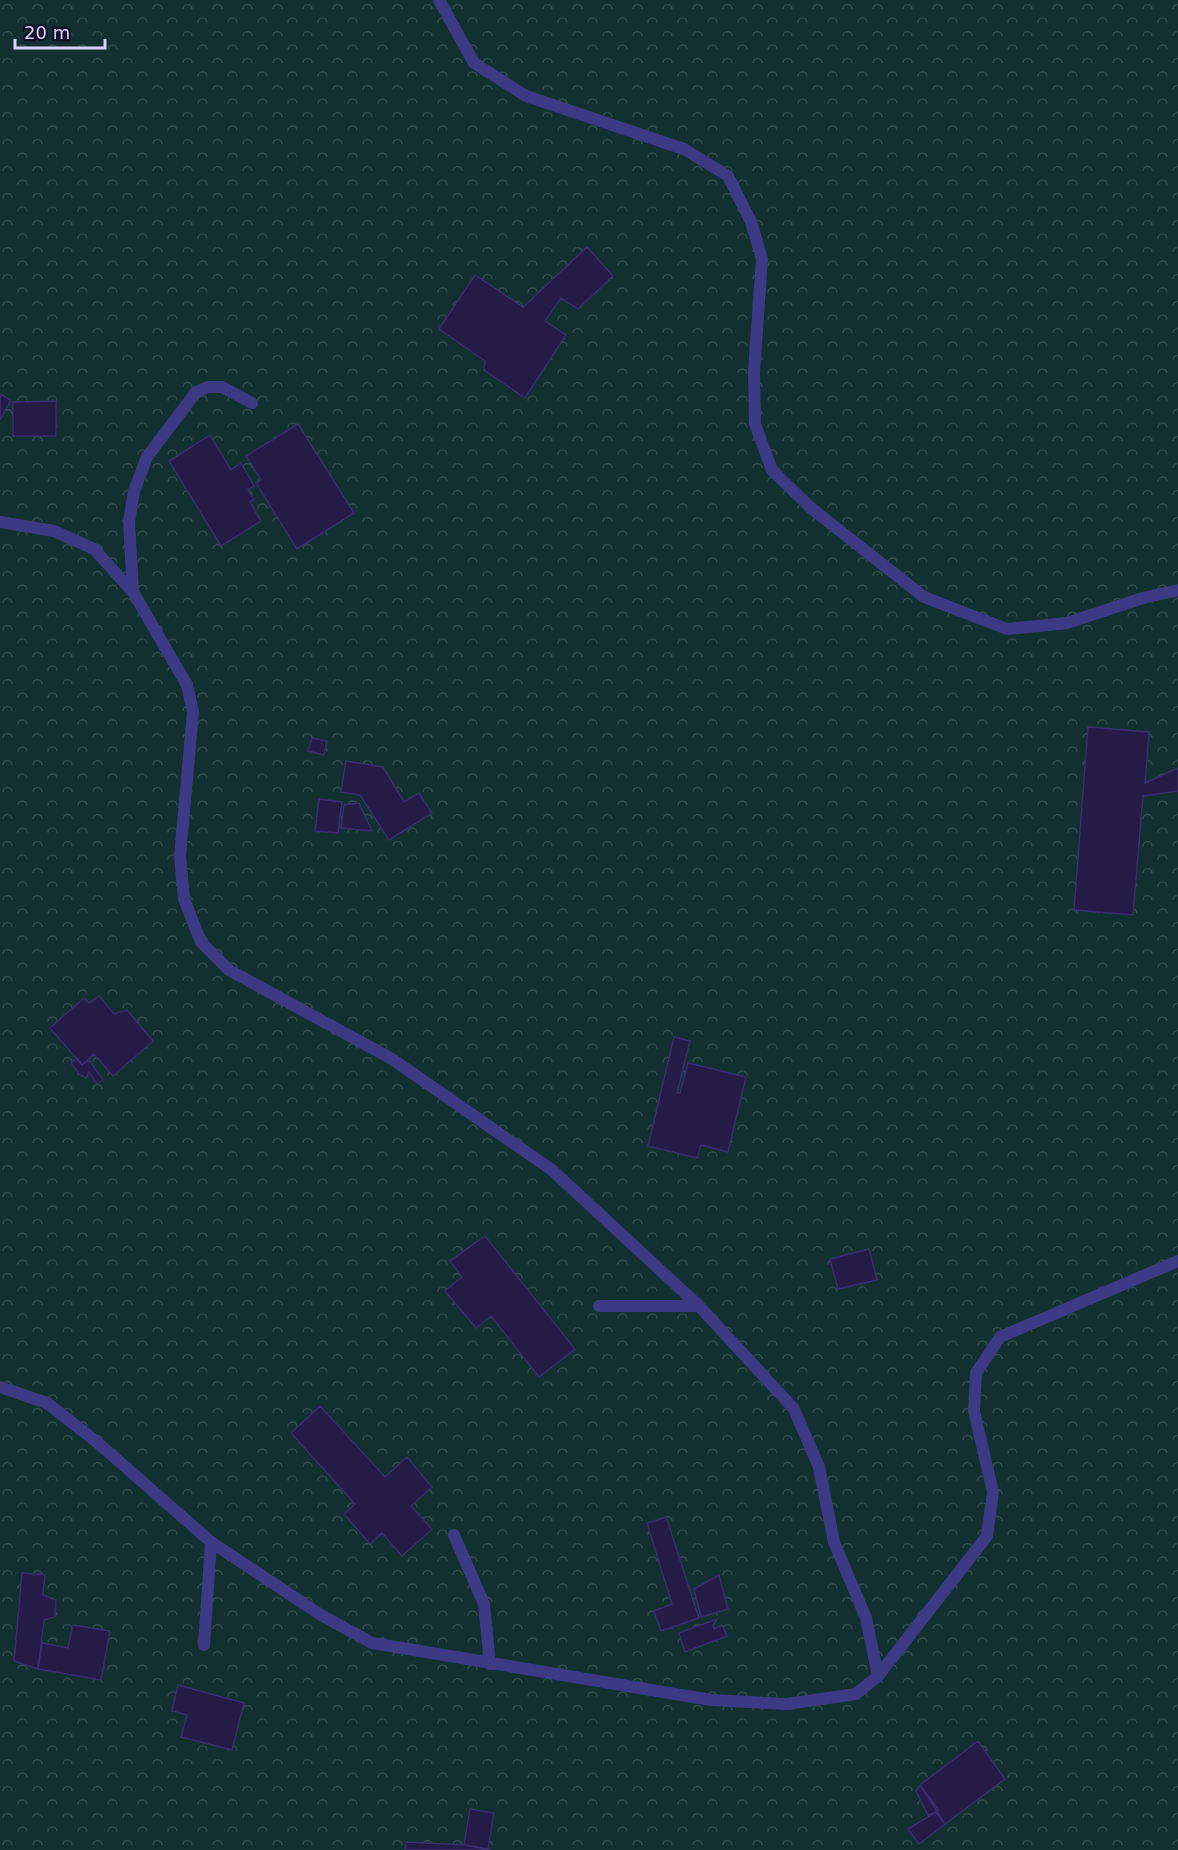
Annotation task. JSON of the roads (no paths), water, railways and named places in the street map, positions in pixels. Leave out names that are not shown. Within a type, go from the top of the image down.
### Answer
[{"type":"lane","points":[[439,0],[474,63],[526,96],[684,149],[728,176],[751,222],[762,259],[754,372],[755,424],[772,470],[811,508],[924,597],[1007,629],[1067,623],[1178,590]]},
{"type":"lane","points":[[133,592],[129,522],[134,491],[147,457],[195,392],[208,387],[222,387],[252,403]]},
{"type":"lane","points":[[0,522],[54,531],[94,549],[133,592],[188,685],[193,712],[180,856],[184,899],[201,942],[230,970],[392,1059],[552,1170],[699,1305],[794,1409],[819,1467],[834,1542],[866,1618],[878,1676]]},
{"type":"lane","points":[[0,1387],[47,1403],[98,1443],[211,1542],[321,1615],[372,1643],[711,1700],[788,1704],[856,1694],[878,1676],[987,1536],[993,1492],[974,1411],[976,1373],[1000,1337],[1178,1261]]},
{"type":"lane","points":[[599,1306],[699,1305]]},
{"type":"lane","points":[[454,1535],[484,1604],[490,1664]]},
{"type":"lane","points":[[204,1645],[211,1542]]}]
